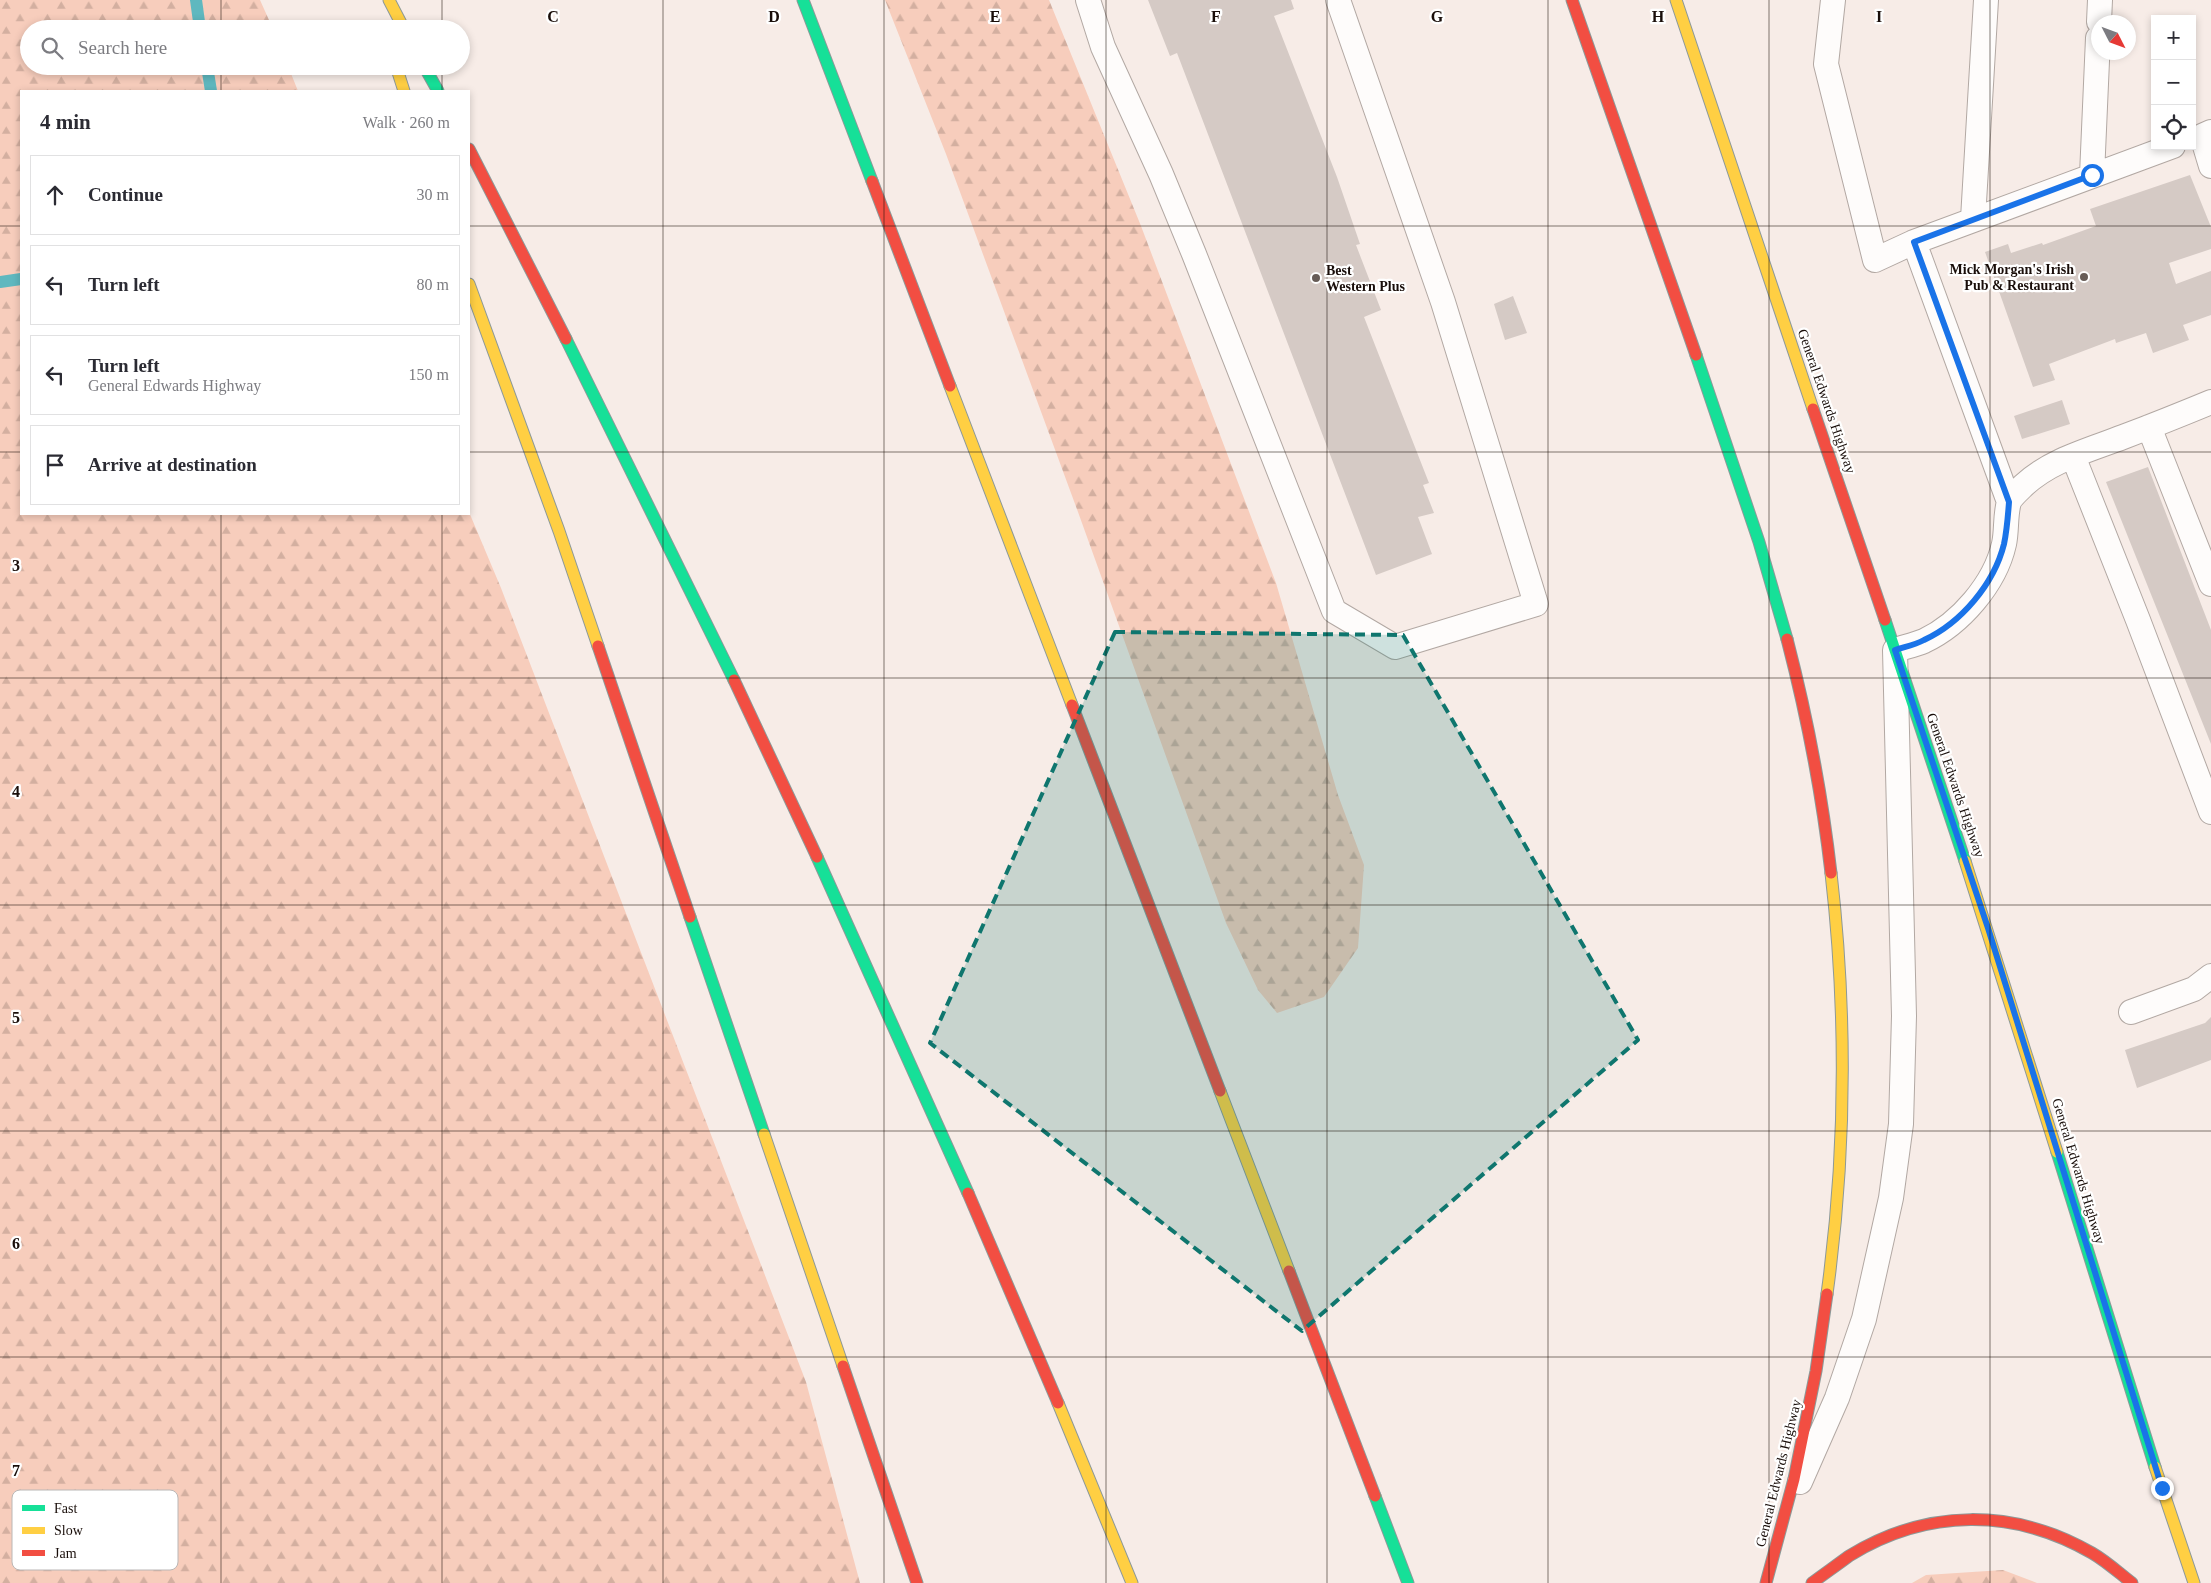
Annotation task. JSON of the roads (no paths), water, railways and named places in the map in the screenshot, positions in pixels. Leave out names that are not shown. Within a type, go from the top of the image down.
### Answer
[{"type":"main road","points":[[389,0],[399,20]]},
{"type":"main road","points":[[803,0],[1408,1583]]},
{"type":"main road","name":"General Edwards Highway","points":[[1572,0],[1676,298],[1769,575],[1789,644],[1805,713],[1829,858],[1840,1002],[1841,1073],[1836,1212],[1816,1375],[1788,1508],[1766,1583]]},
{"type":"main road","name":"General Edwards Highway","points":[[1676,0],[1988,928],[2156,1469],[2194,1583]]},
{"type":"main road","points":[[399,75],[404,90]]},
{"type":"main road","points":[[429,75],[437,90]]},
{"type":"main road","points":[[470,151],[605,412],[810,840],[990,1246],[1132,1583]]},
{"type":"main road","points":[[470,287],[559,531],[917,1583]]},
{"type":"main road","points":[[1812,1583],[1845,1558],[1876,1541],[1918,1525],[1962,1518],[2009,1521],[2054,1533],[2094,1554],[2132,1583]]},
{"type":"lane","points":[[1088,0],[1103,46],[1161,174],[1334,611],[1395,647],[1536,604],[1443,302],[1338,0]]},
{"type":"lane","points":[[1833,0],[1826,64],[1875,260],[1914,242],[2162,150]]},
{"type":"lane","points":[[1973,220],[1986,0]]},
{"type":"lane","points":[[2099,15],[2100,0]]},
{"type":"lane","points":[[2092,175],[2097,60]]},
{"type":"lane","points":[[2202,136],[2211,166]]},
{"type":"lane","points":[[1788,1508],[1822,1436],[1852,1359],[1874,1278],[1897,1161],[1904,1088],[1904,1016],[1895,650],[1923,641],[1941,631],[1955,620],[1986,584],[2004,545],[2009,502],[1914,242]]},
{"type":"lane","points":[[2009,502],[2024,485],[2039,474],[2073,456],[2211,402]]},
{"type":"lane","points":[[2149,427],[2211,584]]},
{"type":"lane","points":[[2073,456],[2211,812]]},
{"type":"lane","points":[[2131,1012],[2194,989],[2211,976]]},
{"type":"waterway","points":[[196,0],[199,20]]},
{"type":"waterway","points":[[208,75],[211,90]]},
{"type":"waterway","points":[[0,282],[20,279]]},
{"type":"place","name":"Mick Morgan's Irish Pub & Restaurant","points":[[2084,277]]},
{"type":"place","name":"Best Western Plus","points":[[1316,278]]}]
